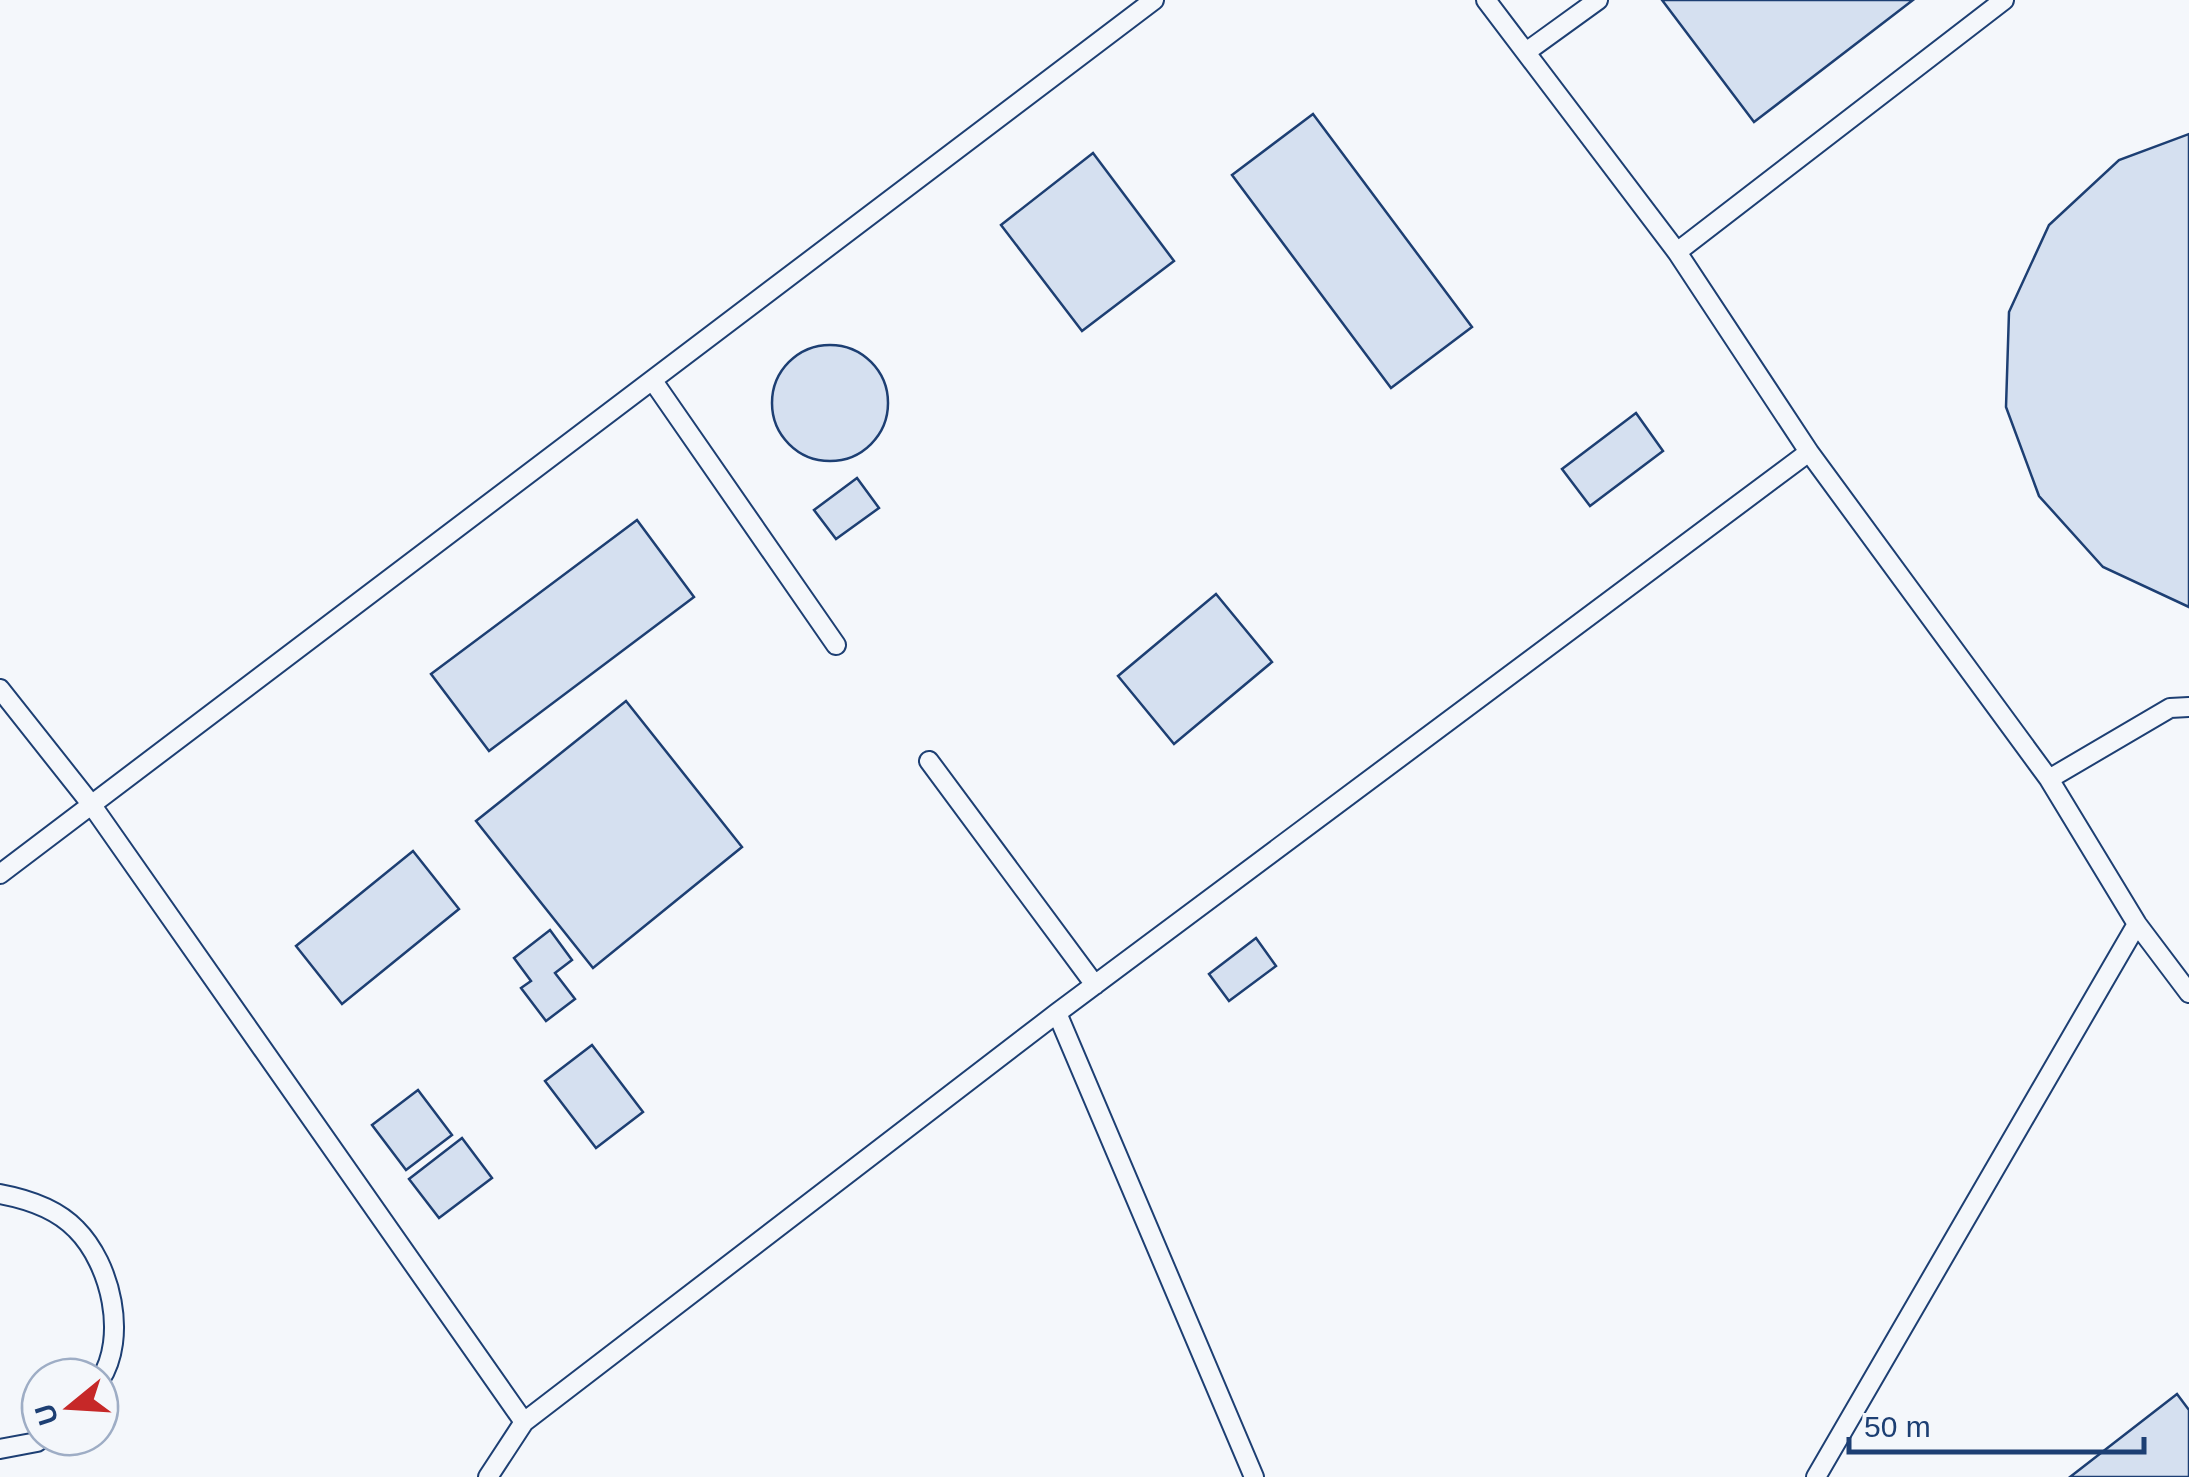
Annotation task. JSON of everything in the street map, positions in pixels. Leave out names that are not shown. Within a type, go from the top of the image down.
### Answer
[{"type":"lane","points":[[0,874],[1154,0]]},
{"type":"lane","points":[[1486,0],[1677,252],[1809,452],[2049,779],[2137,924],[2189,993]]},
{"type":"lane","points":[[1526,52],[1598,0]]},
{"type":"lane","points":[[1677,252],[2004,0]]},
{"type":"lane","points":[[652,380],[836,645]]},
{"type":"lane","points":[[488,1477],[524,1422],[1095,985],[1809,452]]},
{"type":"lane","points":[[0,688],[90,804],[524,1422]]},
{"type":"lane","points":[[2049,779],[2170,708],[2189,706]]},
{"type":"lane","points":[[929,761],[1095,985]]},
{"type":"lane","points":[[1816,1477],[2137,924]]},
{"type":"lane","points":[[1057,1014],[1254,1477]]},
{"type":"lane","points":[[0,1194],[33,1200],[76,1228],[105,1270],[115,1320],[108,1357]]},
{"type":"building","points":[[1662,0],[1913,0],[1754,122]]},
{"type":"building","points":[[1313,114],[1472,327],[1391,388],[1232,175]]},
{"type":"building","points":[[2189,134],[2189,607],[2103,567],[2039,496],[2006,407],[2009,312],[2049,225],[2119,160]]},
{"type":"building","points":[[1093,153],[1174,261],[1082,331],[1001,225]]},
{"type":"building","points":[[830,345],[852,349],[871,362],[884,381],[888,403],[884,425],[871,444],[852,457],[830,461],[808,457],[789,444],[776,425],[772,403],[776,381],[789,362],[808,349]]},
{"type":"building","points":[[1636,413],[1663,451],[1590,506],[1562,469]]},
{"type":"building","points":[[857,478],[879,508],[836,539],[814,510]]},
{"type":"building","points":[[637,520],[694,597],[489,751],[431,674]]},
{"type":"building","points":[[1216,594],[1272,662],[1174,744],[1118,676]]},
{"type":"building","points":[[626,701],[742,847],[593,968],[476,821]]},
{"type":"building","points":[[413,851],[459,909],[342,1004],[296,946]]},
{"type":"building","points":[[550,930],[572,960],[555,973],[575,999],[546,1021],[521,988],[531,981],[514,958]]},
{"type":"building","points":[[1256,938],[1276,966],[1229,1001],[1209,974]]},
{"type":"building","points":[[592,1045],[643,1112],[596,1148],[545,1081]]},
{"type":"building","points":[[418,1090],[452,1135],[406,1170],[372,1125]]},
{"type":"building","points":[[462,1138],[492,1178],[439,1218],[409,1179]]},
{"type":"building","points":[[2177,1394],[2189,1410],[2189,1477],[2070,1477]]}]
